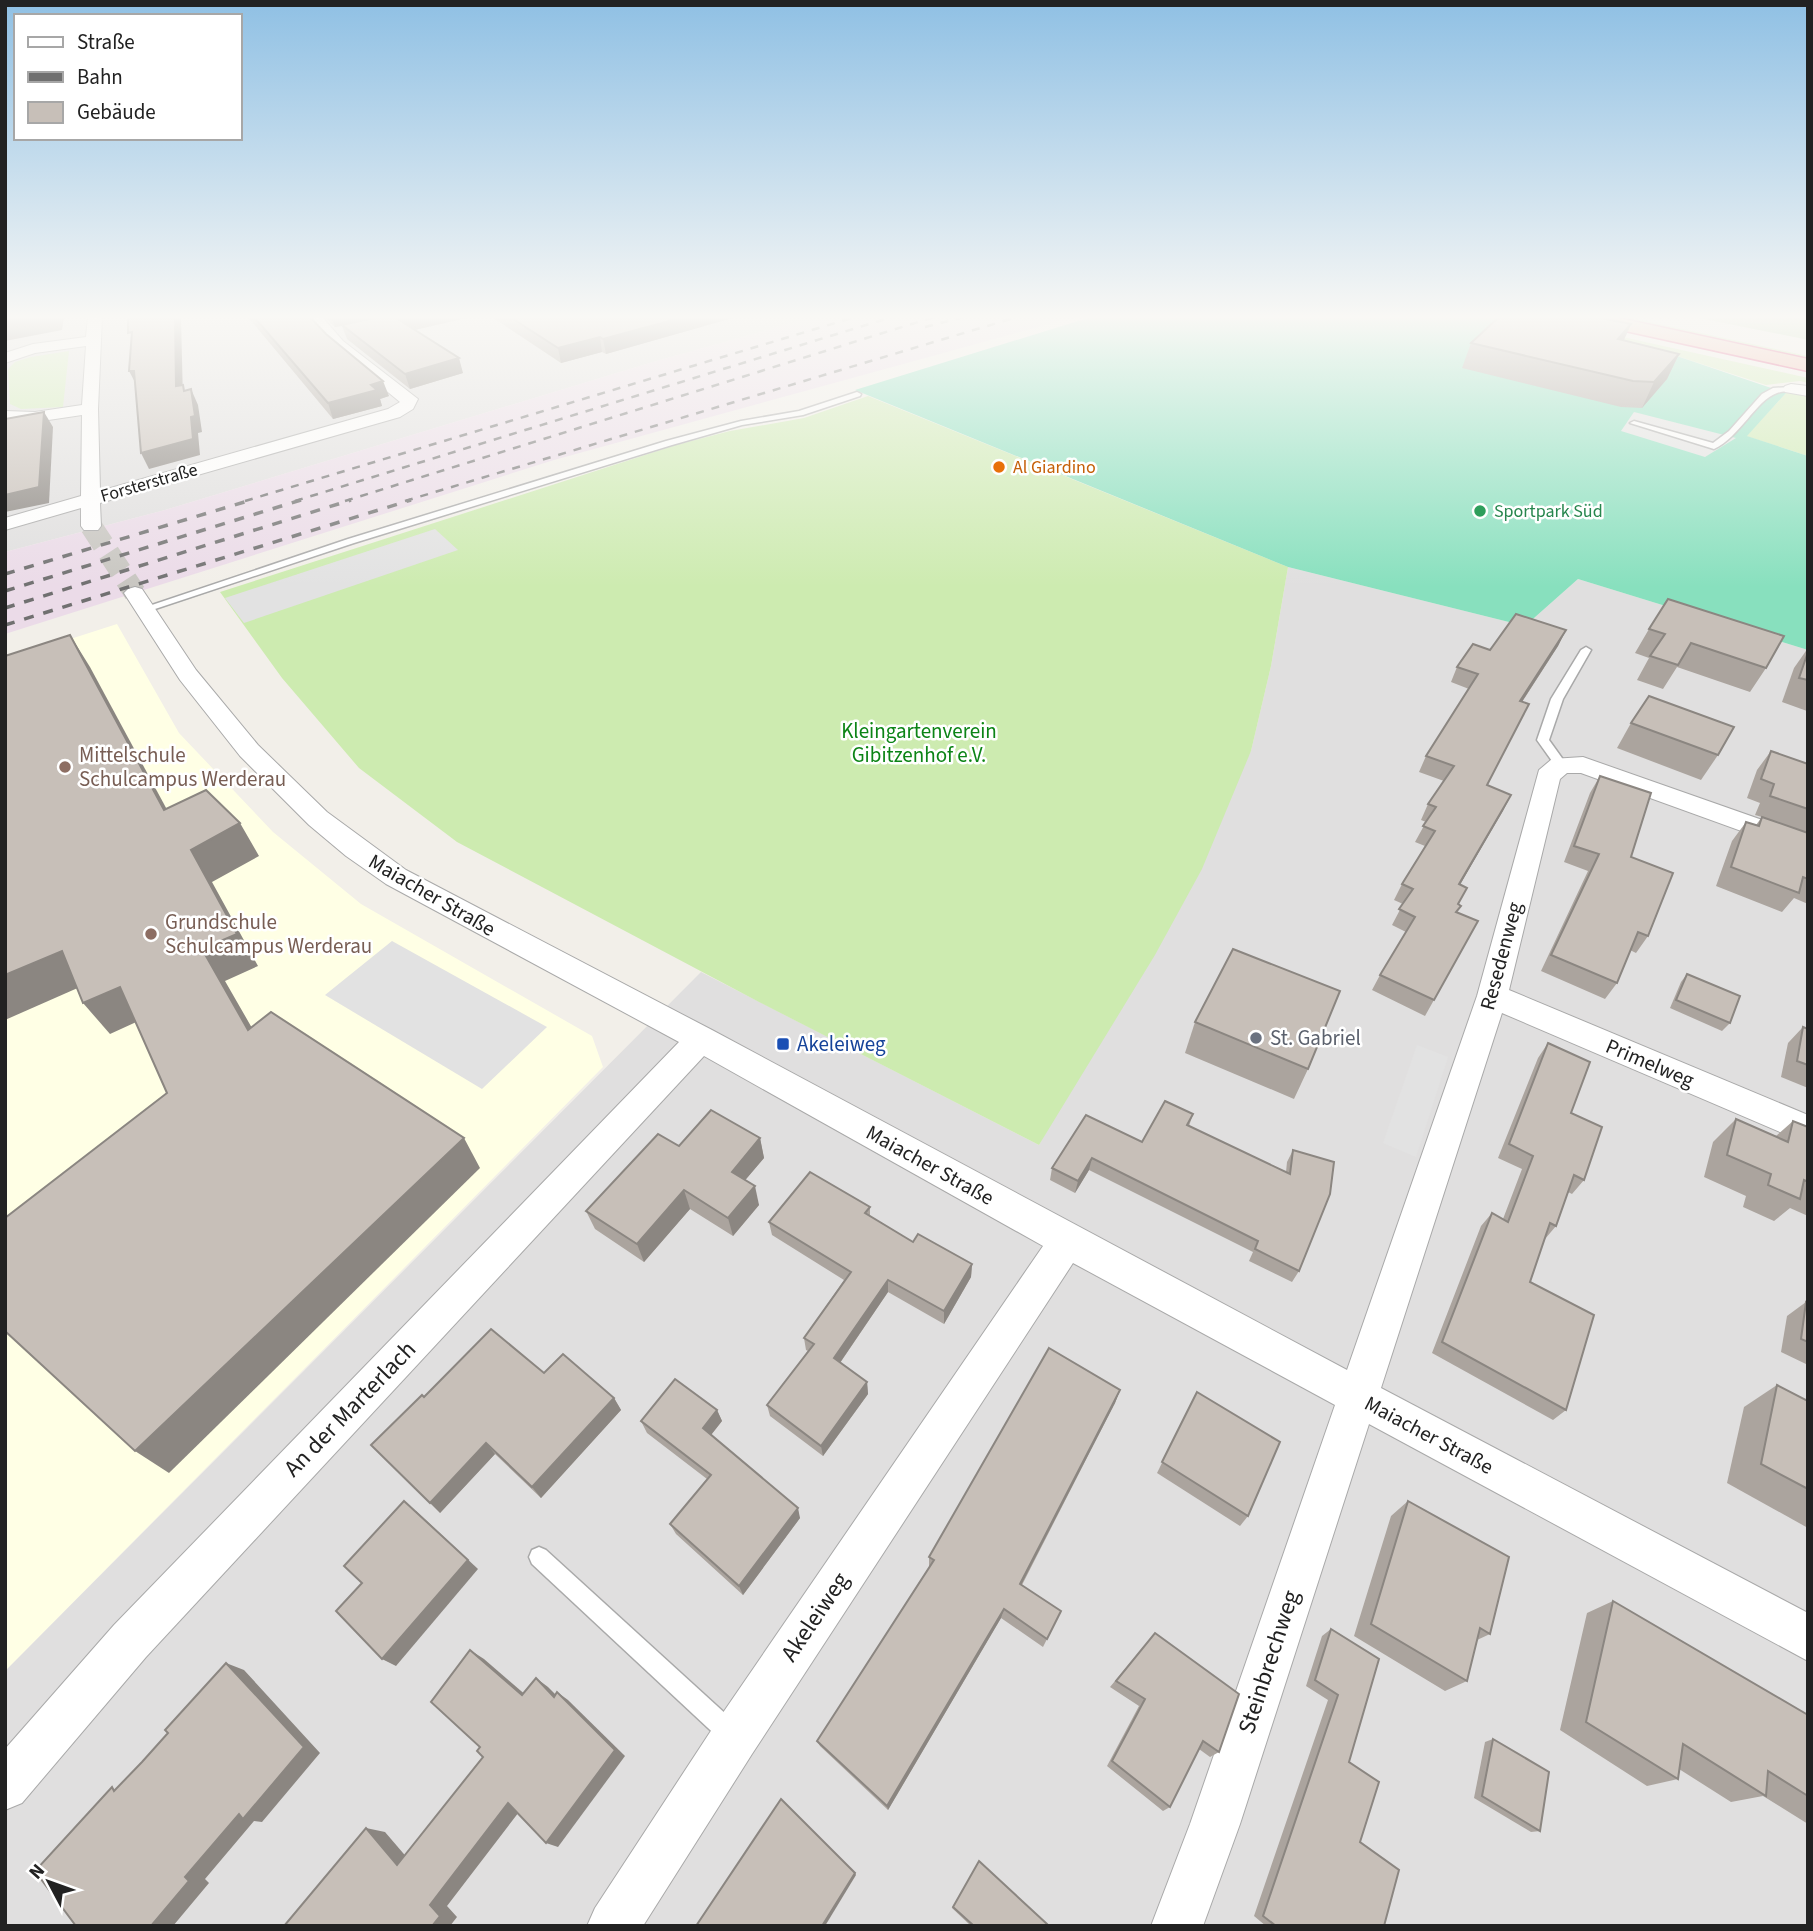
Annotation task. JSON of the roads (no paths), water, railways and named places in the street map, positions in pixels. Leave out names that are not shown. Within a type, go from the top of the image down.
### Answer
[{"type":"street","name":"Forsterstraße","points":[[5,524],[394,413],[402,407]]},
{"type":"street","points":[[5,416],[35,417],[90,410],[91,526]]},
{"type":"street","name":"Maiacher Straße","points":[[140,601],[176,659],[235,738],[283,787],[372,861],[488,928],[701,1039],[1067,1241],[1808,1638]]},
{"type":"street","points":[[1561,765],[1583,765],[1808,846]]},
{"type":"street","name":"Resedenweg","points":[[1357,1396],[1492,996],[1548,776],[1561,765]]},
{"type":"street","name":"Primelweg","points":[[1492,996],[1808,1130]]},
{"type":"street","name":"An der Marterlach","points":[[5,1786],[130,1641],[701,1039]]},
{"type":"street","name":"Akeleiweg","points":[[613,1926],[735,1737],[1067,1241]]},
{"type":"street","name":"Steinbrechweg","points":[[1177,1926],[1215,1824],[1357,1396]]},
{"type":"lane","points":[[140,601],[351,541],[669,443],[818,407]]},
{"type":"lane","points":[[1634,423],[1714,446],[1732,433],[1755,407]]},
{"type":"lane","points":[[1561,765],[1543,740],[1557,699],[1586,650]]},
{"type":"lane","points":[[539,1557],[735,1737]]},
{"type":"tunnel","points":[[91,526],[135,593]]},
{"type":"railway","points":[[245,501],[556,407]]},
{"type":"railway","points":[[295,501],[600,407]]},
{"type":"railway","points":[[345,501],[646,407]]},
{"type":"railway","points":[[405,501],[717,407]]},
{"type":"railway","points":[[5,574],[251,500]]},
{"type":"railway","points":[[5,591],[301,500]]},
{"type":"railway","points":[[5,608],[351,500]]},
{"type":"railway","points":[[5,625],[411,500]]},
{"type":"place","name":"Al Giardino","points":[[999,467]]},
{"type":"place","name":"Sportpark Süd","points":[[1480,511]]},
{"type":"place","name":"Mittelschule Schulcampus Werderau","points":[[65,767]]},
{"type":"place","name":"Grundschule Schulcampus Werderau","points":[[151,934]]},
{"type":"place","name":"St. Gabriel","points":[[1256,1038]]},
{"type":"place","name":"Akeleiweg","points":[[783,1044]]},
{"type":"park label","name":"Kleingartenverein Gibitzenhof e.V.","points":[[919,743]]}]
